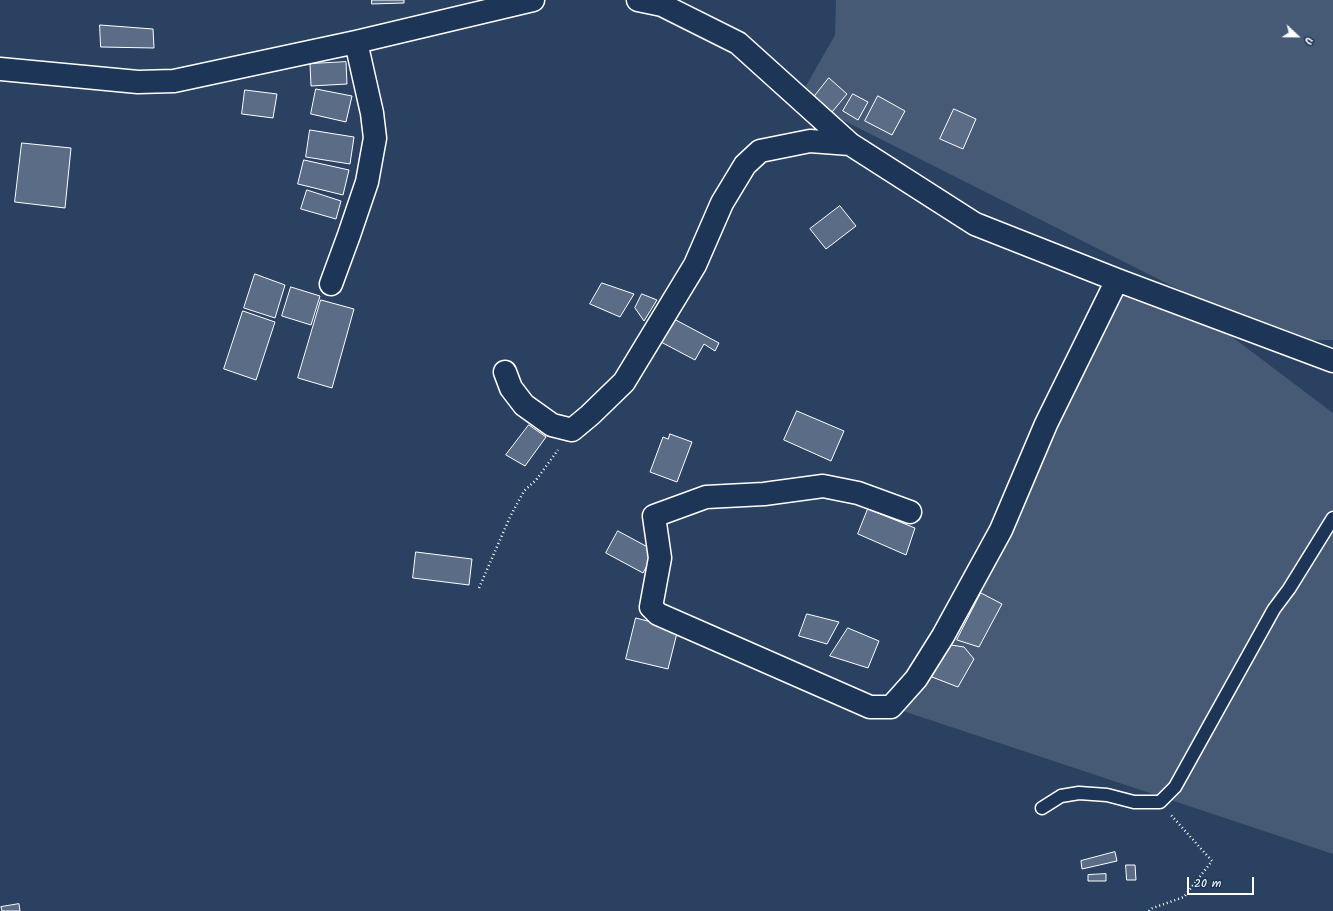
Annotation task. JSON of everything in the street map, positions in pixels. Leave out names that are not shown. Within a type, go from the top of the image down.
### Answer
[{"type":"street","points":[[0,69],[138,82],[174,81],[356,42],[532,0]]},
{"type":"street","points":[[638,0],[661,2],[738,43],[850,144],[975,224],[1117,280],[1333,361]]},
{"type":"street","points":[[331,284],[366,182],[375,138],[372,113],[356,42]]},
{"type":"street","points":[[505,372],[510,388],[524,405],[552,425],[572,430],[624,382],[695,265],[722,203],[745,165],[760,151],[810,141],[850,144]]},
{"type":"street","points":[[910,512],[858,493],[823,486],[764,494],[706,498],[654,516],[660,558],[651,607],[658,614],[870,707],[891,707],[916,679],[943,636],[1001,530],[1046,424],[1117,280]]},
{"type":"lane","points":[[1042,808],[1061,796],[1079,793],[1107,795],[1134,802],[1160,802],[1175,787],[1274,609],[1289,589],[1333,518]]},
{"type":"path","points":[[479,588],[510,517],[524,491],[536,480],[572,430]]},
{"type":"path","points":[[1149,911],[1150,909],[1184,897],[1212,861],[1160,802]]},
{"type":"shaded area","points":[[836,0],[1333,0],[1333,340],[1281,341],[799,98],[835,35]]},
{"type":"shaded area","points":[[1120,295],[1231,336],[1333,413],[1333,854],[891,707]]},
{"type":"building","points":[[372,0],[404,0],[404,3],[372,4]]},
{"type":"building","points":[[100,25],[153,29],[154,48],[101,47]]},
{"type":"building","points":[[346,62],[347,84],[311,86],[310,64]]},
{"type":"building","points":[[829,78],[847,94],[832,112],[814,97]]},
{"type":"building","points":[[316,89],[352,96],[346,122],[311,114]]},
{"type":"building","points":[[245,90],[277,94],[273,118],[242,114]]},
{"type":"building","points":[[853,94],[868,102],[858,120],[843,111]]},
{"type":"building","points":[[878,96],[905,111],[892,135],[865,121]]},
{"type":"building","points":[[954,109],[976,119],[963,149],[940,139]]},
{"type":"building","points":[[310,130],[354,137],[350,164],[306,157]]},
{"type":"building","points":[[22,143],[71,148],[65,208],[15,202]]},
{"type":"building","points":[[304,160],[349,170],[343,195],[298,184]]},
{"type":"building","points":[[307,190],[341,201],[336,219],[301,209]]},
{"type":"building","points":[[840,206],[856,226],[826,249],[810,229]]},
{"type":"building","points":[[255,274],[285,285],[275,318],[244,308]]},
{"type":"building","points":[[602,283],[634,294],[620,317],[590,304]]},
{"type":"building","points":[[291,287],[320,296],[311,325],[282,316]]},
{"type":"building","points":[[642,294],[657,300],[644,321],[635,308]]},
{"type":"building","points":[[321,300],[354,309],[332,388],[298,378]]},
{"type":"building","points":[[243,311],[275,322],[256,380],[224,369]]},
{"type":"building","points":[[674,319],[719,343],[715,351],[704,344],[695,360],[661,342]]},
{"type":"building","points":[[797,411],[844,431],[831,461],[784,440]]},
{"type":"building","points":[[529,425],[546,437],[525,466],[506,455]]},
{"type":"building","points":[[670,434],[692,442],[677,482],[650,472],[663,437],[668,439]]},
{"type":"building","points":[[868,509],[915,528],[906,555],[858,534]]},
{"type":"building","points":[[618,531],[655,551],[643,573],[606,553]]},
{"type":"building","points":[[416,552],[472,559],[469,585],[413,578]]},
{"type":"building","points":[[981,593],[1002,604],[979,647],[957,640]]},
{"type":"building","points":[[807,614],[839,622],[827,644],[799,636]]},
{"type":"building","points":[[636,618],[678,629],[668,669],[626,659]]},
{"type":"building","points":[[848,628],[879,641],[868,668],[830,656]]},
{"type":"building","points":[[951,645],[964,647],[974,659],[958,687],[932,677]]},
{"type":"building","points":[[1115,852],[1117,861],[1082,869],[1081,861]]},
{"type":"building","points":[[1126,865],[1135,865],[1136,880],[1127,880]]},
{"type":"building","points":[[1106,874],[1106,881],[1088,881],[1088,875]]},
{"type":"building","points":[[19,904],[20,911],[2,911],[1,907]]}]
